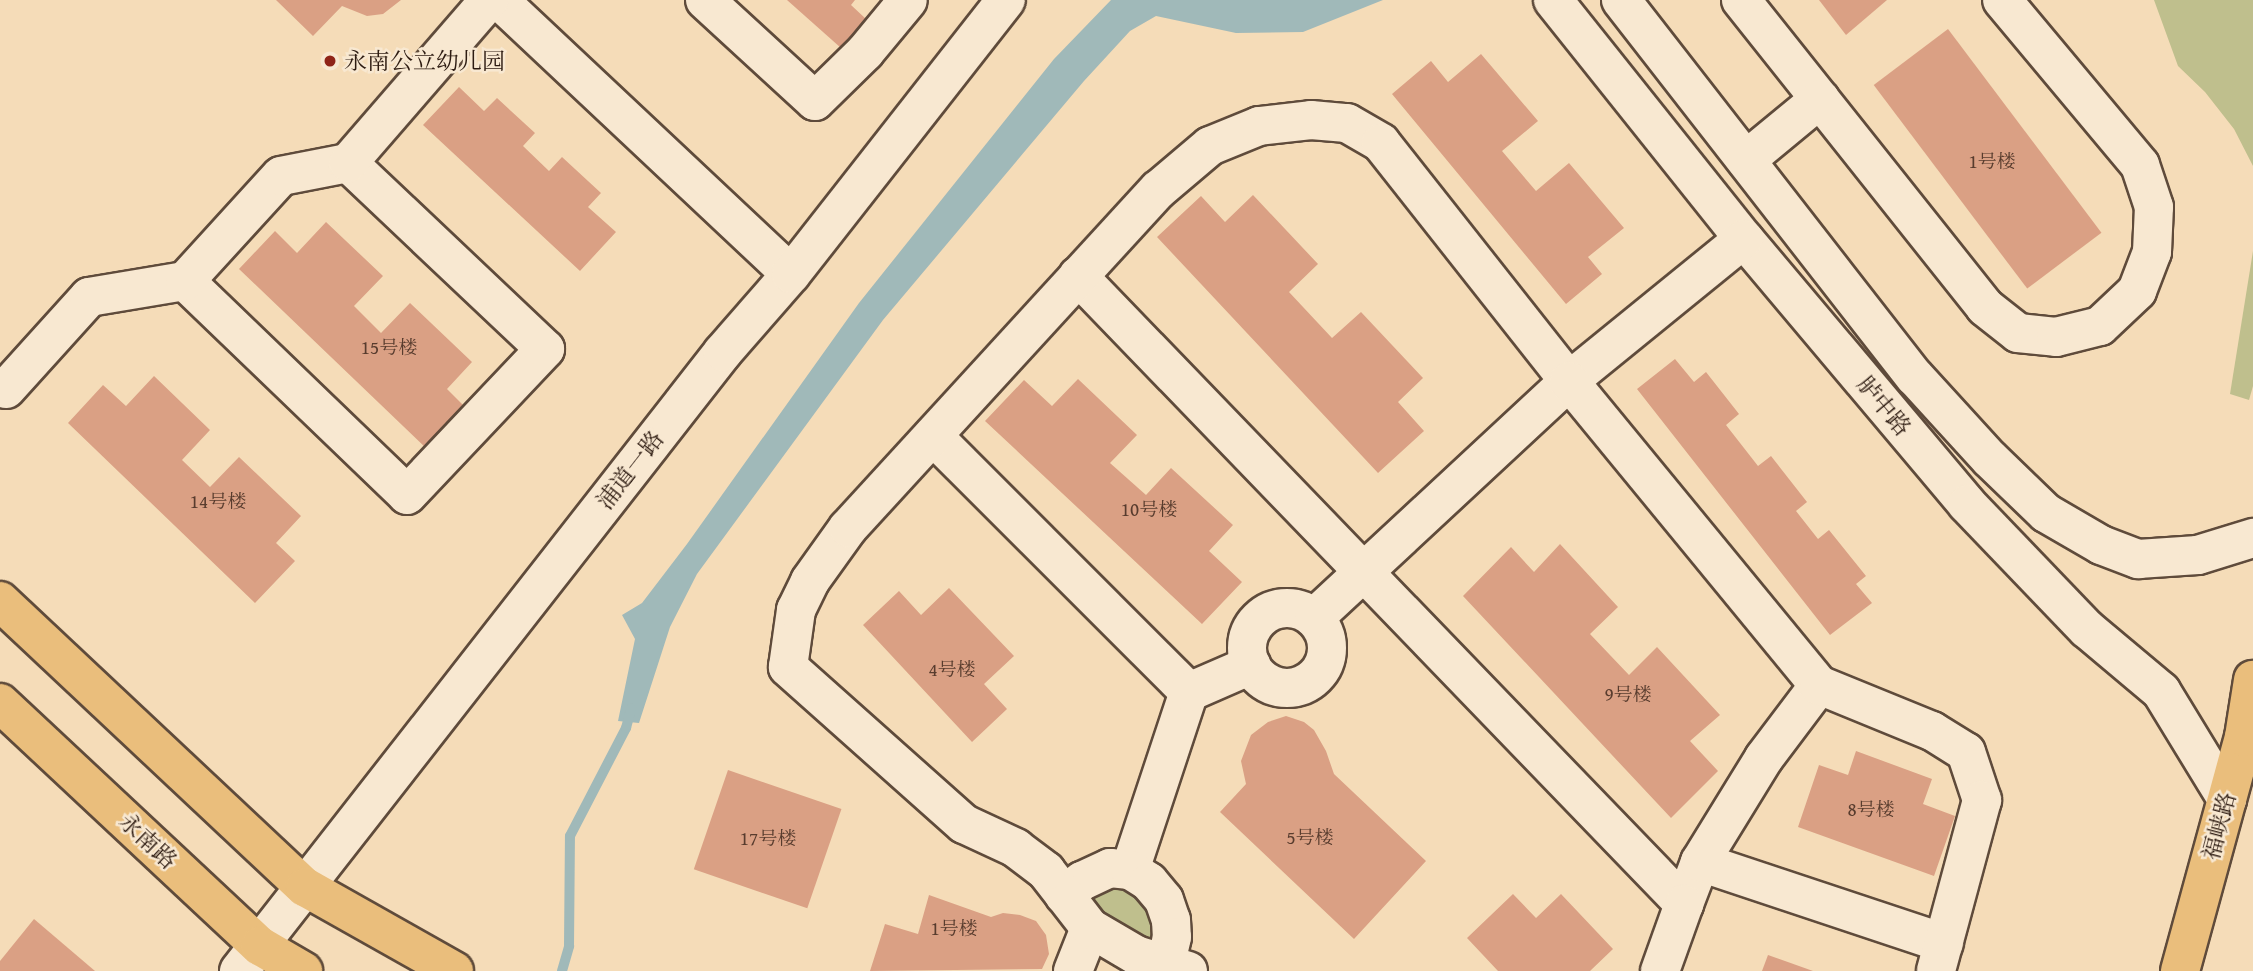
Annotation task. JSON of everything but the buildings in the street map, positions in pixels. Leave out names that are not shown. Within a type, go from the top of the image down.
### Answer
[{"type":"main road","points":[[0,601],[305,887],[454,971]]},
{"type":"main road","name":"福峡路","points":[[2180,971],[2244,737],[2253,680]]},
{"type":"main road","name":"永南路","points":[[0,703],[250,958],[303,971]]},
{"type":"street","points":[[6,389],[89,297],[186,281],[281,176],[348,163],[489,0]]},
{"type":"street","points":[[499,0],[791,274]]},
{"type":"street","points":[[705,0],[815,101],[865,52],[908,0]]},
{"type":"street","name":"浦道一路","points":[[250,958],[715,362],[791,274],[1006,0]]},
{"type":"street","name":"胪中路","points":[[1553,0],[1744,239],[1967,504],[2087,629],[2161,691],[2227,799]]},
{"type":"street","name":"胪中路","points":[[1621,0],[1914,377],[1990,459],[2046,513],[2101,545],[2138,559],[2198,555],[2253,538]]},
{"type":"street","points":[[1741,0],[1985,307],[2018,332],[2056,337],[2100,326],[2137,291],[2152,252],[2154,207],[2140,165],[2003,1]]},
{"type":"street","points":[[1746,160],[1820,99]]},
{"type":"street","points":[[1064,895],[1095,873],[1110,868],[1130,870],[1149,882],[1164,900],[1171,920],[1172,937],[1155,965],[1090,928],[1045,871],[1016,848],[964,824],[788,667],[796,610],[810,581],[848,528],[1158,190],[1210,146],[1259,126],[1311,120],[1347,123],[1381,143],[1569,380],[1819,685],[1932,731],[1966,752],[1982,800],[1940,957],[1700,862]]},
{"type":"street","points":[[186,281],[407,495],[545,349],[348,163]]},
{"type":"street","points":[[1314,618],[1569,380],[1744,239]]},
{"type":"street","points":[[1078,276],[1684,904]]},
{"type":"street","points":[[933,436],[1189,692]]},
{"type":"street","points":[[1289,608],[1314,618],[1326,640],[1327,653],[1316,676],[1306,684],[1281,688],[1268,684],[1251,665],[1248,638],[1263,616],[1289,608]]},
{"type":"street","points":[[1130,870],[1189,692],[1251,665]]},
{"type":"street","points":[[1660,971],[1700,862],[1764,758],[1819,685]]},
{"type":"street","points":[[1073,971],[1090,928]]},
{"type":"green space","points":[[2154,0],[2253,0],[2253,166],[2234,129],[2205,92],[2178,66]]},
{"type":"green space","points":[[2253,251],[2253,386],[2249,400],[2230,394]]},
{"type":"green space","points":[[1117,877],[1152,902],[1155,943],[1138,938],[1103,915],[1084,891]]},
{"type":"water","points":[[1111,0],[1383,0],[1303,32],[1236,33],[1156,16],[1130,31],[1084,81],[883,320],[697,574],[670,627],[639,723],[618,721],[635,639],[622,615],[642,603],[687,544],[859,303],[1054,59]]},
{"type":"waterway","points":[[562,971],[569,946],[570,836],[626,728],[631,709]]},
{"type":"place","name":"永南公立幼儿园","points":[[330,61]]}]
